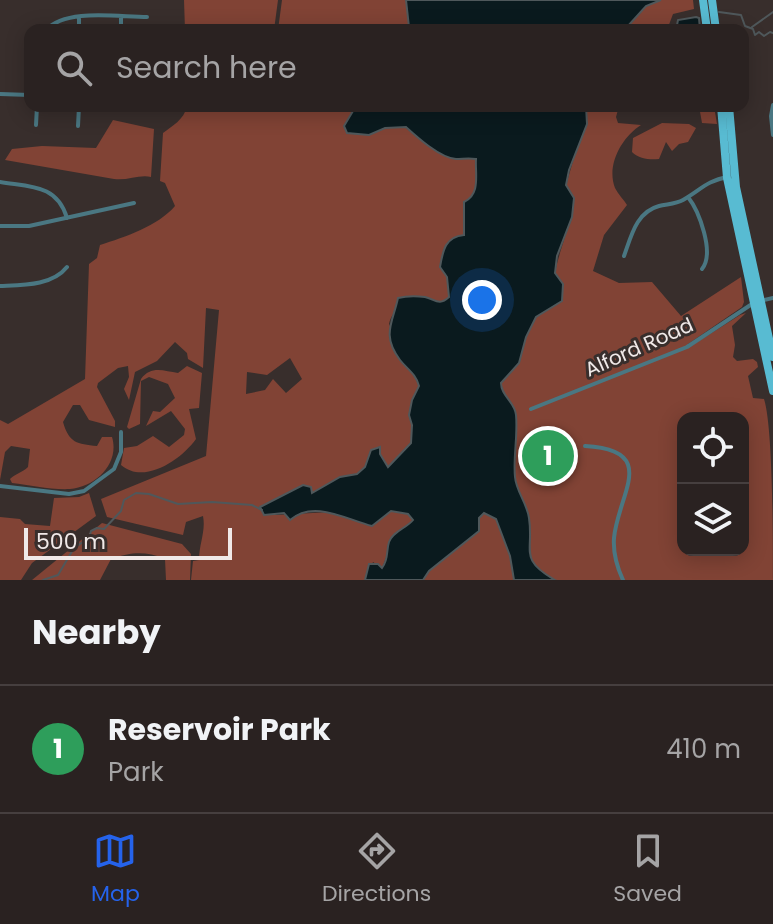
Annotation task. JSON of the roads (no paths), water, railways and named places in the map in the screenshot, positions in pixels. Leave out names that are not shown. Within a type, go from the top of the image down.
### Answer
[{"type":"main road","points":[[703,0],[706,24]]},
{"type":"main road","points":[[712,0],[715,24]]},
{"type":"main road","points":[[722,112],[731,177],[773,391]]},
{"type":"main road","points":[[729,112],[731,177]]},
{"type":"main road","points":[[757,303],[773,357]]},
{"type":"street","points":[[79,17],[79,24]]},
{"type":"street","points":[[53,24],[58,20],[79,17],[147,17]]},
{"type":"street","points":[[121,17],[121,24]]},
{"type":"street","points":[[0,94],[24,95]]},
{"type":"street","points":[[773,105],[773,135]]},
{"type":"street","points":[[36,125],[37,112]]},
{"type":"street","points":[[78,126],[79,112]]},
{"type":"street","points":[[624,256],[637,223],[645,213],[688,197],[706,183],[731,177]]},
{"type":"street","points":[[0,182],[53,194],[64,208],[67,218]]},
{"type":"street","points":[[688,197],[700,218],[707,254],[702,269]]},
{"type":"street","points":[[0,226],[29,226],[134,203]]},
{"type":"street","points":[[0,286],[39,283],[64,272],[67,267]]},
{"type":"street","name":"Alford Road","points":[[531,409],[687,347],[757,303],[773,298]]},
{"type":"street","points":[[0,486],[69,494],[84,491],[114,469],[121,452],[121,432]]},
{"type":"street","points":[[585,446],[615,449],[625,459],[628,469],[628,488],[614,536],[616,559],[623,580]]},
{"type":"waterway","points":[[719,12],[741,15],[744,24]]},
{"type":"waterway","points":[[752,27],[773,12]]},
{"type":"waterway","points":[[749,28],[755,35],[759,32],[764,36],[773,33]]},
{"type":"waterway","points":[[43,580],[58,575],[74,548],[89,538],[91,531],[104,529],[121,511],[124,500],[136,493],[178,504],[212,502],[252,505],[262,510]]},
{"type":"place","name":"Reservoir Park","points":[[548,456]]}]
